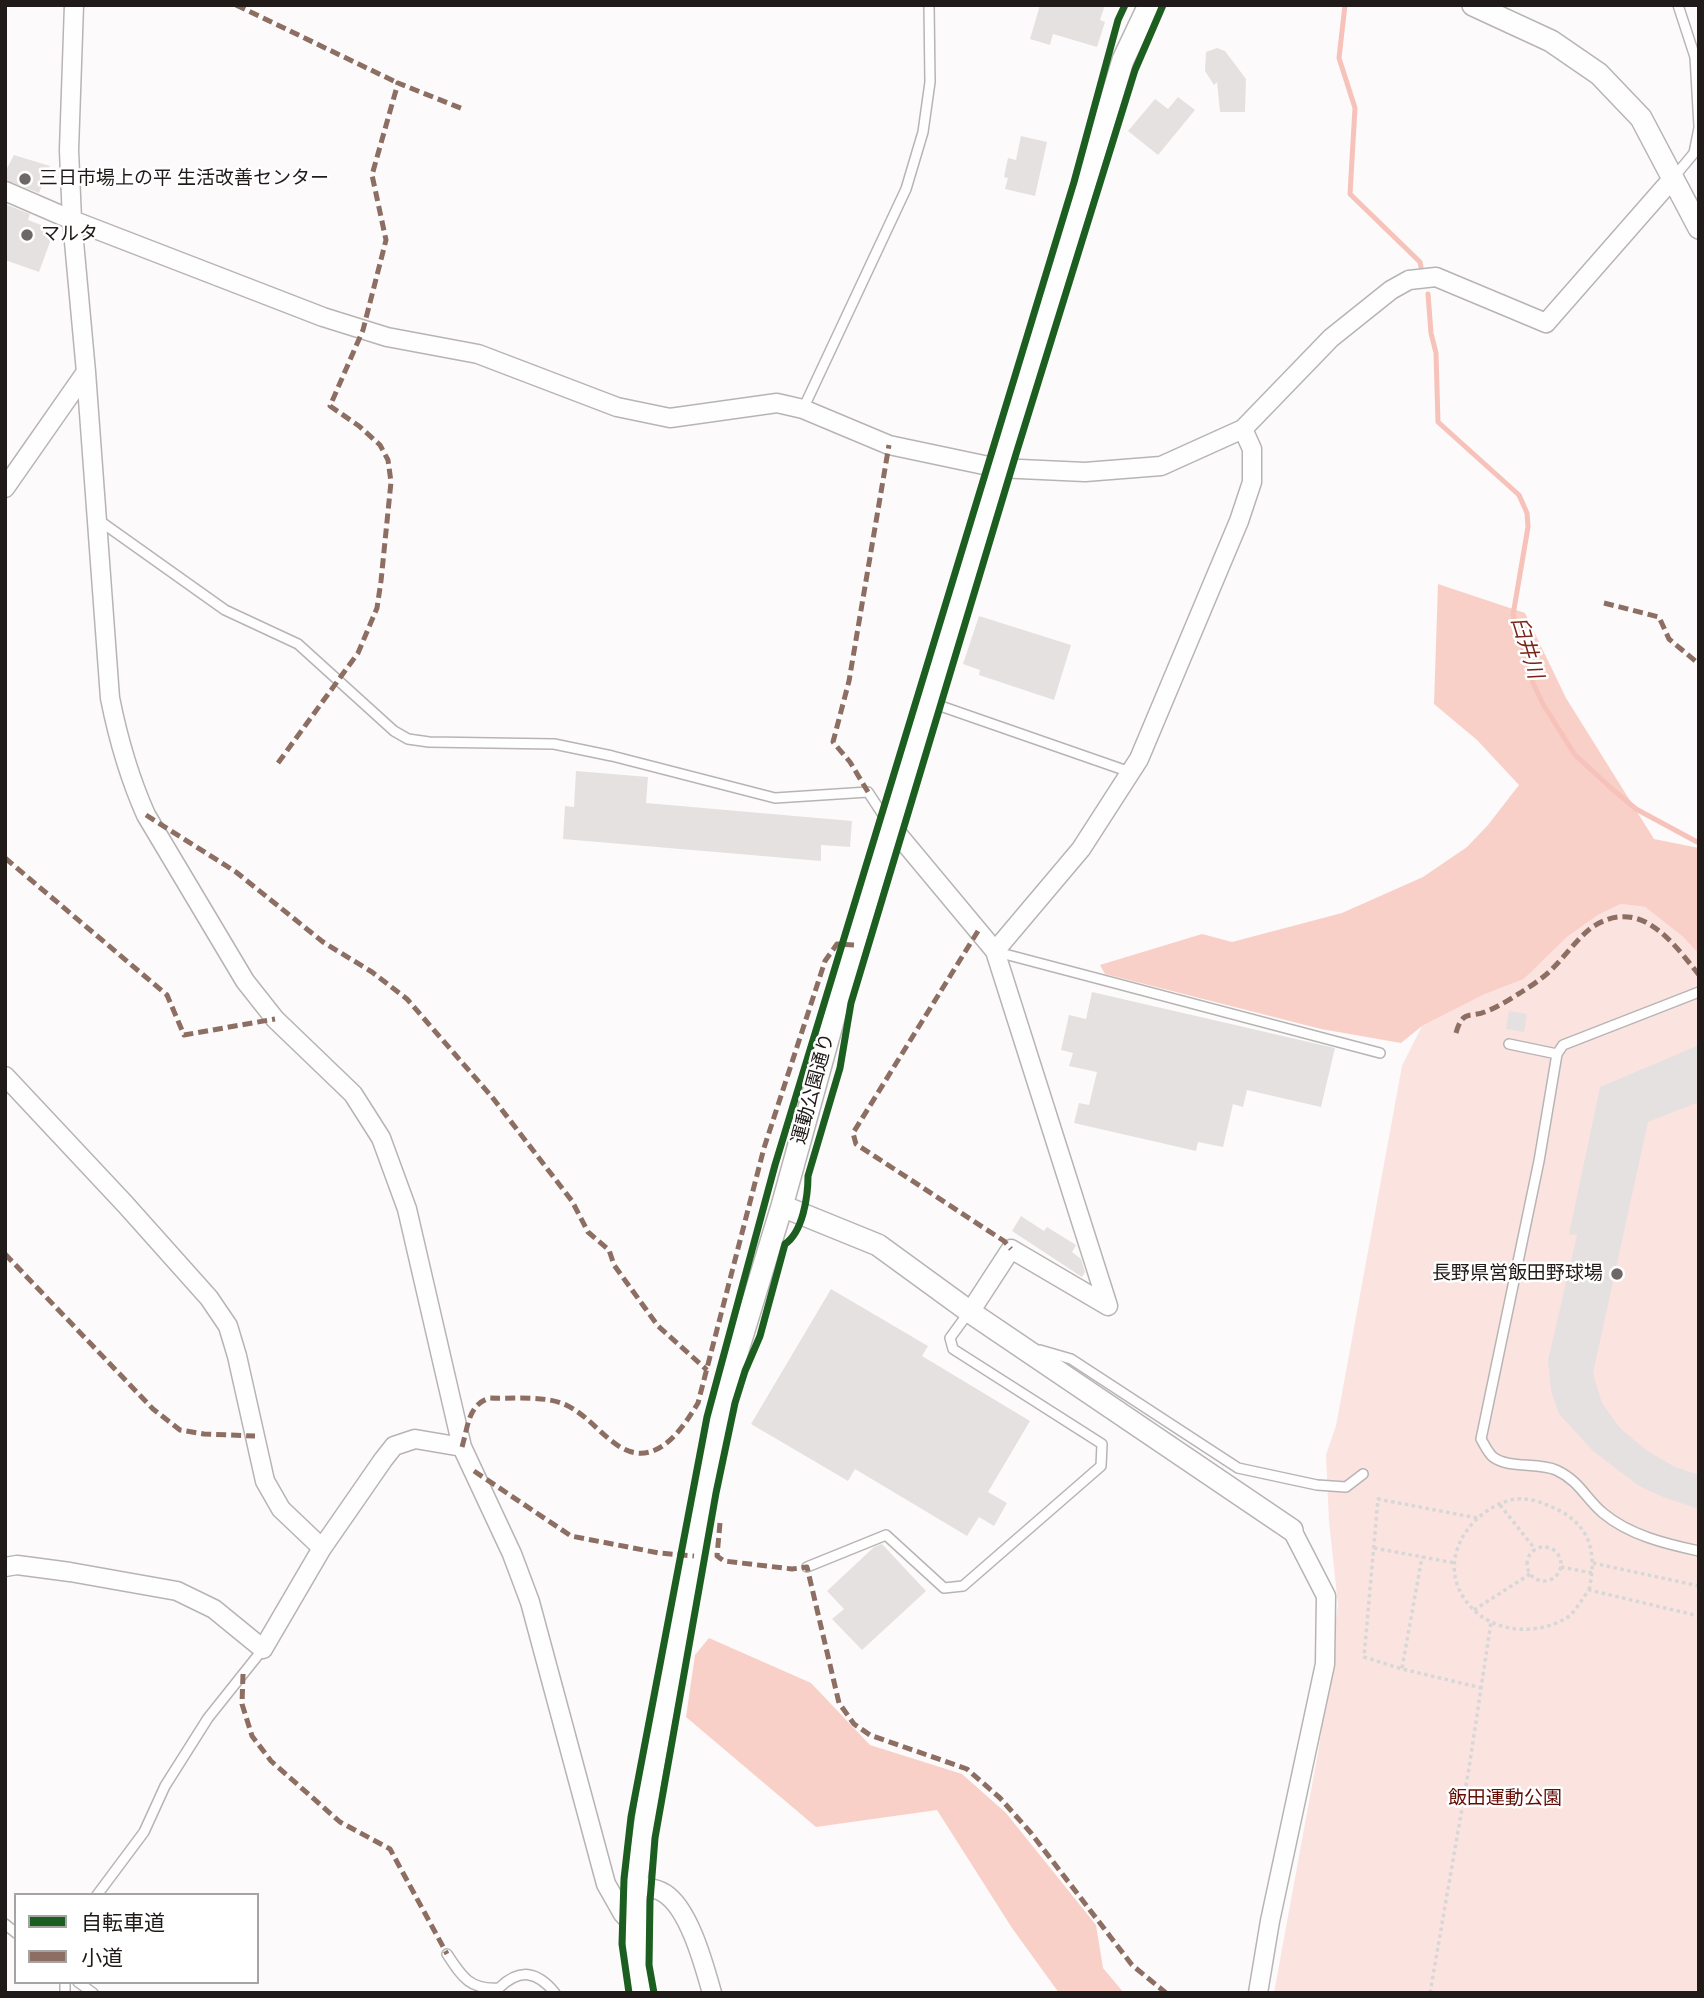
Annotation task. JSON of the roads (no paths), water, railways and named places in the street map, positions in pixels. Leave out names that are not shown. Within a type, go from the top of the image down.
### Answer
[{"type":"street","points":[[75,5],[69,150],[72,220],[110,698],[117,732],[133,786],[146,815],[245,981],[275,1019],[353,1094],[381,1138],[407,1209],[462,1447],[512,1554],[530,1602],[606,1884],[623,1914],[635,1927]]},
{"type":"street","name":"運動公園通り","points":[[641,1993],[635,1927],[636,1885],[651,1780],[709,1466],[727,1386],[782,1206],[854,945],[998,467],[1123,60],[1149,5]]},
{"type":"street","points":[[1473,5],[1551,41],[1599,74],[1641,118],[1699,228]]},
{"type":"street","points":[[5,191],[72,220],[323,317],[387,337],[478,354],[617,407],[670,418],[777,403],[803,408],[889,445],[998,467],[1085,471],[1161,466],[1243,429],[1332,338],[1391,290],[1409,280],[1436,277],[1546,323],[1673,178]]},
{"type":"street","points":[[5,488],[86,372]]},
{"type":"street","points":[[995,951],[1081,849],[1139,758],[1239,521],[1252,482],[1252,449],[1243,429]]},
{"type":"street","points":[[890,825],[995,951],[1108,1306],[1011,1249],[970,1312]]},
{"type":"street","points":[[5,1076],[209,1298],[228,1326],[265,1481],[281,1510],[322,1548]]},
{"type":"street","points":[[782,1206],[878,1245],[970,1312],[1292,1531],[1326,1596],[1325,1664],[1270,1921],[1258,1993]]},
{"type":"street","points":[[5,1567],[17,1565],[70,1572],[177,1591],[214,1609],[263,1649],[322,1548],[394,1447],[415,1439],[462,1447]]},
{"type":"street","points":[[636,1885],[664,1893],[684,1916],[700,1952],[712,1993]]},
{"type":"lane","points":[[803,408],[906,190],[923,132],[930,82],[929,5]]},
{"type":"lane","points":[[1673,178],[1694,153],[1699,127],[1695,57],[1678,5]]},
{"type":"lane","points":[[96,517],[225,610],[298,644],[394,731],[408,739],[429,742],[554,744],[612,756],[775,798],[868,792],[890,825]]},
{"type":"lane","points":[[928,701],[1130,772]]},
{"type":"lane","points":[[995,951],[1380,1053]]},
{"type":"lane","points":[[1699,992],[1563,1045],[1557,1054],[1539,1161],[1481,1439],[1493,1457],[1516,1464],[1550,1467],[1568,1475],[1602,1513],[1631,1531],[1673,1545],[1699,1550]]},
{"type":"lane","points":[[1509,1044],[1557,1054]]},
{"type":"lane","points":[[807,1567],[886,1535],[944,1588],[963,1586],[1101,1466],[1102,1444],[953,1349],[950,1338],[970,1312]]},
{"type":"lane","points":[[1015,1342],[1071,1359],[1238,1468],[1317,1485],[1346,1487],[1363,1474]]},
{"type":"lane","points":[[98,1893],[144,1832],[165,1786],[208,1718],[263,1649]]},
{"type":"lane","points":[[447,1954],[460,1973],[474,1986],[499,1988],[516,1974],[534,1975],[546,1982],[555,1993]]},
{"type":"waterway","points":[[1345,5],[1339,58],[1355,108],[1350,194],[1420,262],[1421,267]]},
{"type":"waterway","name":"臼井川","points":[[1428,294],[1431,333],[1436,353],[1438,422],[1519,495],[1527,513],[1528,527],[1513,615],[1533,683],[1543,704],[1575,755],[1611,788],[1636,809],[1699,843]]},
{"type":"place","name":"三日市場上の平 生活改善センター","points":[[25,179]]},
{"type":"place","name":"マルタ","points":[[27,235]]},
{"type":"place","name":"長野県営飯田野球場","points":[[1617,1274]]},
{"type":"park label","name":"飯田運動公園","points":[[1505,1799]]}]
